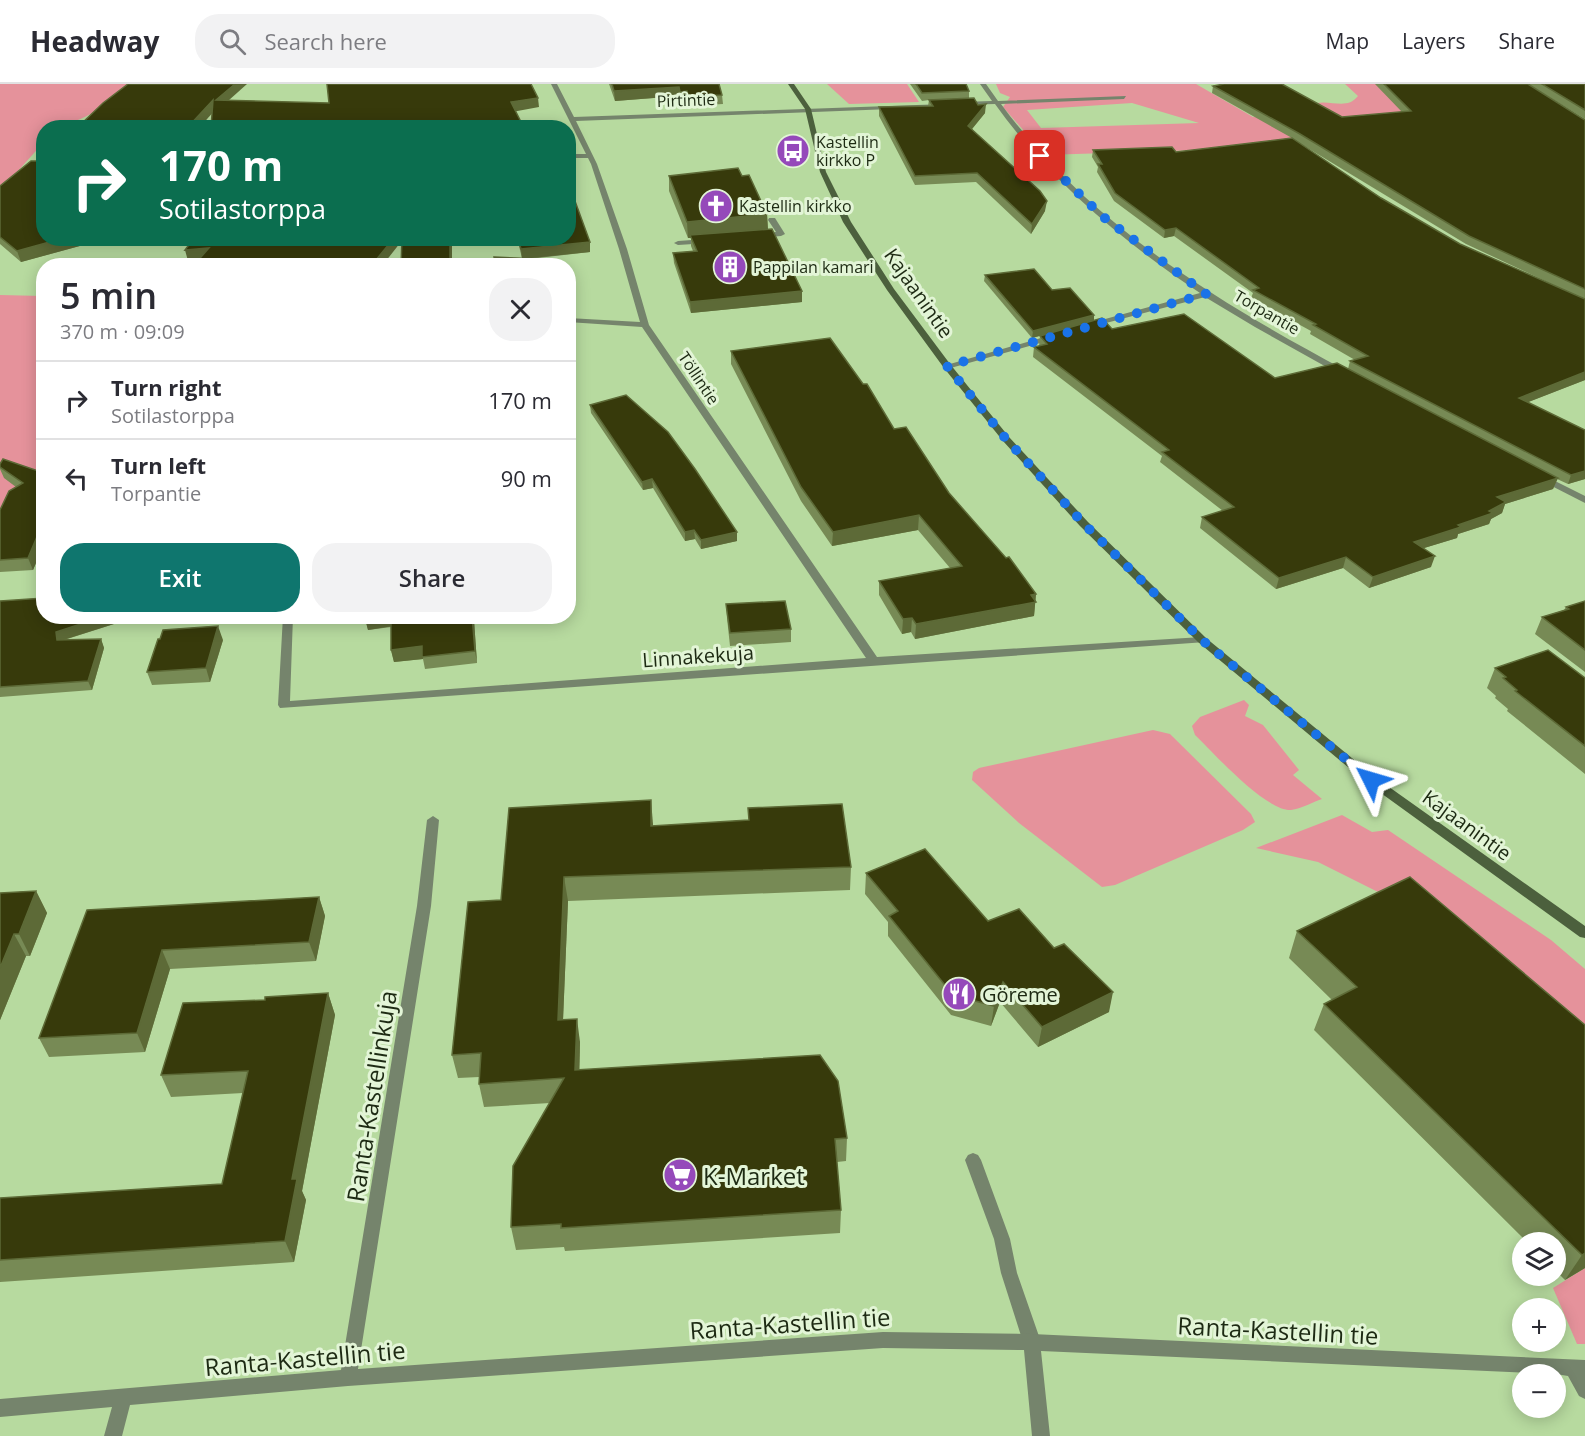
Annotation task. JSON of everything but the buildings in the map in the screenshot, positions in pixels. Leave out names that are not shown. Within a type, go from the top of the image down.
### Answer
[{"type":"main road","name":"Kajaanintie","points":[[791,84],[808,109],[823,172],[847,222],[891,290],[947,366],[1006,439],[1084,524],[1202,640],[1371,780],[1585,933]]},
{"type":"street","name":"Töllintie","points":[[554,84],[572,119]]},
{"type":"street","name":"Torpantie","points":[[983,84],[1030,145],[1089,204],[1125,234],[1206,294],[1354,378]]},
{"type":"street","name":"Pirtintie","points":[[572,119],[1124,97]]},
{"type":"street","name":"Töllintie","points":[[576,128],[594,164],[623,249],[645,325],[874,661]]},
{"type":"street","points":[[576,156],[588,156]]},
{"type":"street","points":[[747,237],[781,234],[772,220]]},
{"type":"street","points":[[678,243],[712,240]]},
{"type":"street","points":[[1079,329],[1206,294]]},
{"type":"street","points":[[576,321],[645,325]]},
{"type":"street","points":[[947,366],[1068,332]]},
{"type":"street","points":[[1528,470],[1585,500]]},
{"type":"street","name":"Linnakekuja","points":[[288,624],[284,705],[874,661],[1202,640]]},
{"type":"street","name":"Ranta-Kastellinkuja","points":[[348,1378],[424,906],[433,820]]},
{"type":"street","points":[[973,1160],[1002,1239],[1009,1273],[1032,1342],[1041,1436]]},
{"type":"street","name":"Ranta-Kastellin tie","points":[[0,1408],[348,1378],[883,1340],[1032,1342],[1579,1368]]},
{"type":"street","points":[[1579,1368],[1585,1390]]},
{"type":"street","points":[[112,1436],[123,1397]]},
{"type":"shaded area","points":[[0,84],[133,84],[92,114],[78,120],[36,120],[36,151],[0,191]]},
{"type":"shaded area","points":[[827,84],[907,84],[919,102],[849,104]]},
{"type":"shaded area","points":[[996,84],[1196,84],[1253,117],[1315,111],[1317,103],[1323,102],[1349,103],[1358,96],[1345,84],[1377,84],[1417,107],[1302,142],[1260,148],[1045,155],[1003,107],[1010,97],[1000,93]],"holes":[[[1132,103],[1199,123],[1041,128],[1027,110]]]},
{"type":"shaded area","points":[[0,295],[36,296],[36,470],[0,545]]},
{"type":"shaded area","points":[[1244,700],[1249,705],[1245,716],[1263,725],[1299,770],[1293,775],[1322,799],[1291,810],[1280,808],[1254,791],[1195,735],[1192,726],[1200,717]]},
{"type":"shaded area","points":[[1153,730],[1170,734],[1251,814],[1255,822],[1243,830],[1115,885],[1102,887],[1019,823],[972,780],[973,772],[979,768]]},
{"type":"shaded area","points":[[1342,815],[1372,832],[1388,830],[1551,940],[1585,969],[1585,1064],[1400,903],[1318,862],[1256,848]]},
{"type":"shaded area","points":[[1585,1268],[1585,1344],[1577,1344],[1566,1318],[1566,1298],[1557,1298],[1553,1288],[1566,1286],[1566,1280]]},
{"type":"place","name":"Kastellin kirkko P","points":[[793,151]]},
{"type":"place","name":"Kastellin kirkko","points":[[716,206]]},
{"type":"place","name":"Pappilan kamari","points":[[730,267]]},
{"type":"place","name":"Göreme","points":[[959,994]]},
{"type":"place","name":"K-Market","points":[[680,1175]]},
{"type":"route","points":[[1040,156],[1102,216],[1206,294],[947,366],[1006,439],[1084,524],[1202,640],[1371,780]]}]
